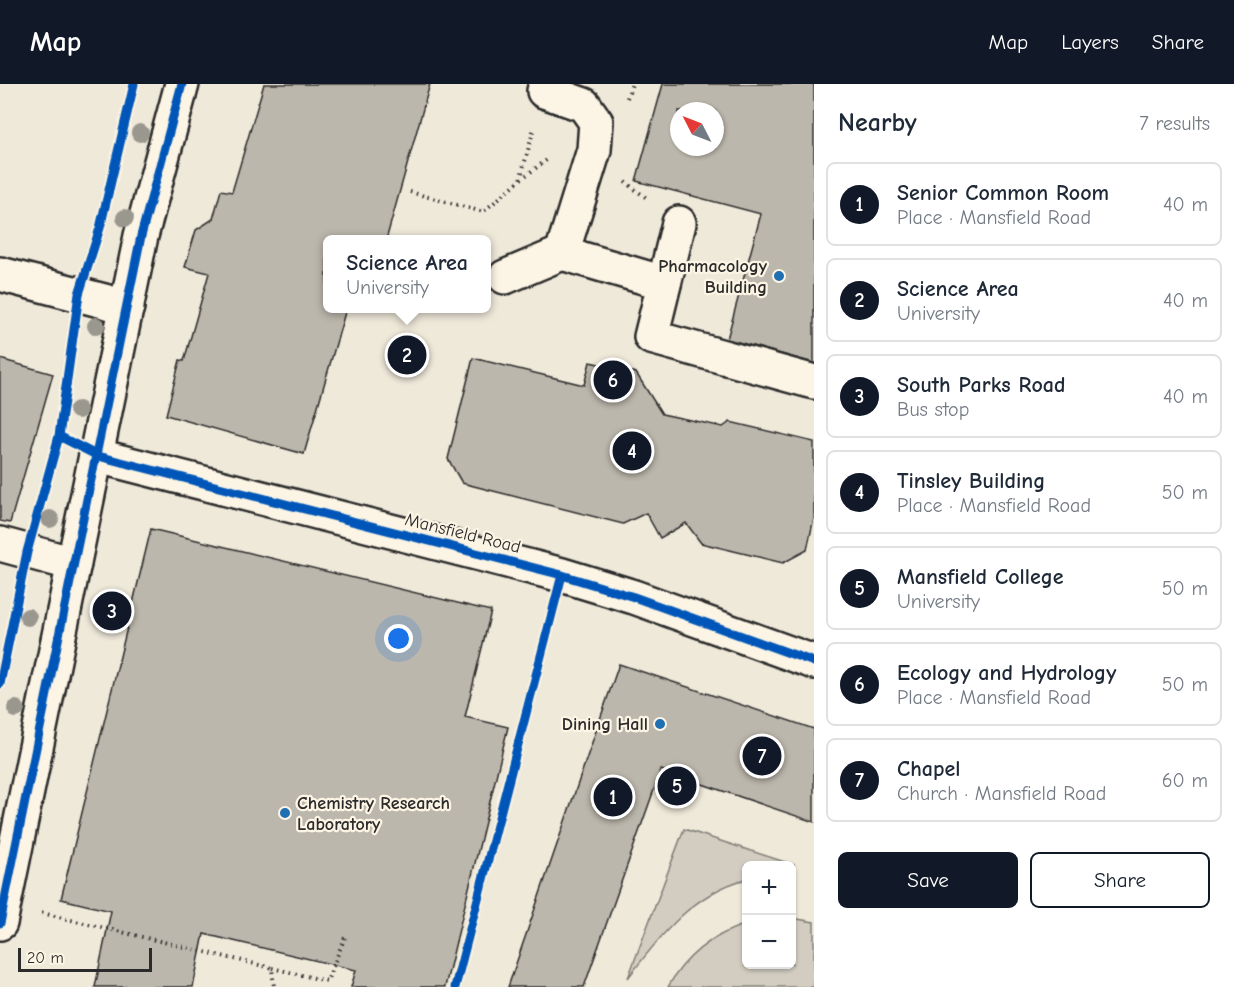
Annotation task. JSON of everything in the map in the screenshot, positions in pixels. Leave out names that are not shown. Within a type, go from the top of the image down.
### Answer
[{"type":"street","points":[[2,913],[98,456],[141,236],[182,84]]},
{"type":"street","points":[[544,91],[584,105],[596,122],[594,150],[562,253]]},
{"type":"street","points":[[680,223],[651,337],[814,382]]},
{"type":"street","points":[[506,277],[562,253],[664,283]]},
{"type":"street","points":[[0,274],[127,307]]},
{"type":"street","name":"Mansfield Road","points":[[98,456],[562,575],[634,597],[814,662]]},
{"type":"street","points":[[0,544],[74,564]]},
{"type":"path","points":[[410,192],[483,212],[520,180],[544,91]]},
{"type":"path","points":[[2,913],[327,981],[345,937]]},
{"type":"path","points":[[272,968],[274,987]]},
{"type":"shaded area","points":[[684,829],[782,861],[742,861],[742,880],[710,894],[694,905],[665,932],[628,978]]},
{"type":"shaded area","points":[[796,919],[814,922],[814,987],[668,987],[691,956],[722,934],[742,926],[742,969],[796,969]]},
{"type":"building","points":[[264,84],[430,84],[387,235],[323,235],[323,313],[345,313],[304,454],[166,415],[180,360],[184,361],[209,273],[185,267],[196,230],[213,219],[221,190],[232,192]]},
{"type":"building","name":"Pharmacology Building","points":[[663,84],[814,84],[814,363],[727,339],[761,214],[636,181]]},
{"type":"building","points":[[473,358],[584,385],[590,362],[636,373],[662,414],[723,427],[730,422],[814,442],[814,518],[807,550],[783,563],[701,543],[686,523],[660,538],[646,513],[623,524],[462,483],[448,459]]},
{"type":"building","points":[[0,359],[53,374],[10,523],[0,521]]},
{"type":"building","name":"Chemistry Research Laboratory","points":[[151,529],[491,611],[465,717],[508,727],[445,987],[351,987],[356,970],[204,934],[193,987],[95,987],[111,911],[61,899]]},
{"type":"building","points":[[619,664],[814,729],[814,822],[661,770],[584,987],[508,987]]},
{"type":"cycle path","points":[[0,684],[27,552],[59,436],[79,294],[100,228],[134,84]]},
{"type":"cycle path","points":[[0,923],[141,236],[182,84]]},
{"type":"cycle path","points":[[59,436],[98,456],[562,575],[634,597],[814,662]]},
{"type":"cycle path","points":[[455,987],[562,575]]},
{"type":"place","name":"Pharmacology Building","points":[[779,276]]},
{"type":"place","name":"Science Area","points":[[407,355]]},
{"type":"place","name":"Ecology and Hydrology","points":[[613,380]]},
{"type":"place","name":"Tinsley Building","points":[[632,451]]},
{"type":"place","name":"South Parks Road","points":[[112,611]]},
{"type":"place","name":"Dining Hall","points":[[660,724]]},
{"type":"place","name":"Chapel","points":[[762,756]]},
{"type":"place","name":"Mansfield College","points":[[677,786]]},
{"type":"place","name":"Senior Common Room","points":[[613,797]]},
{"type":"place","name":"Chemistry Research Laboratory","points":[[285,813]]}]
